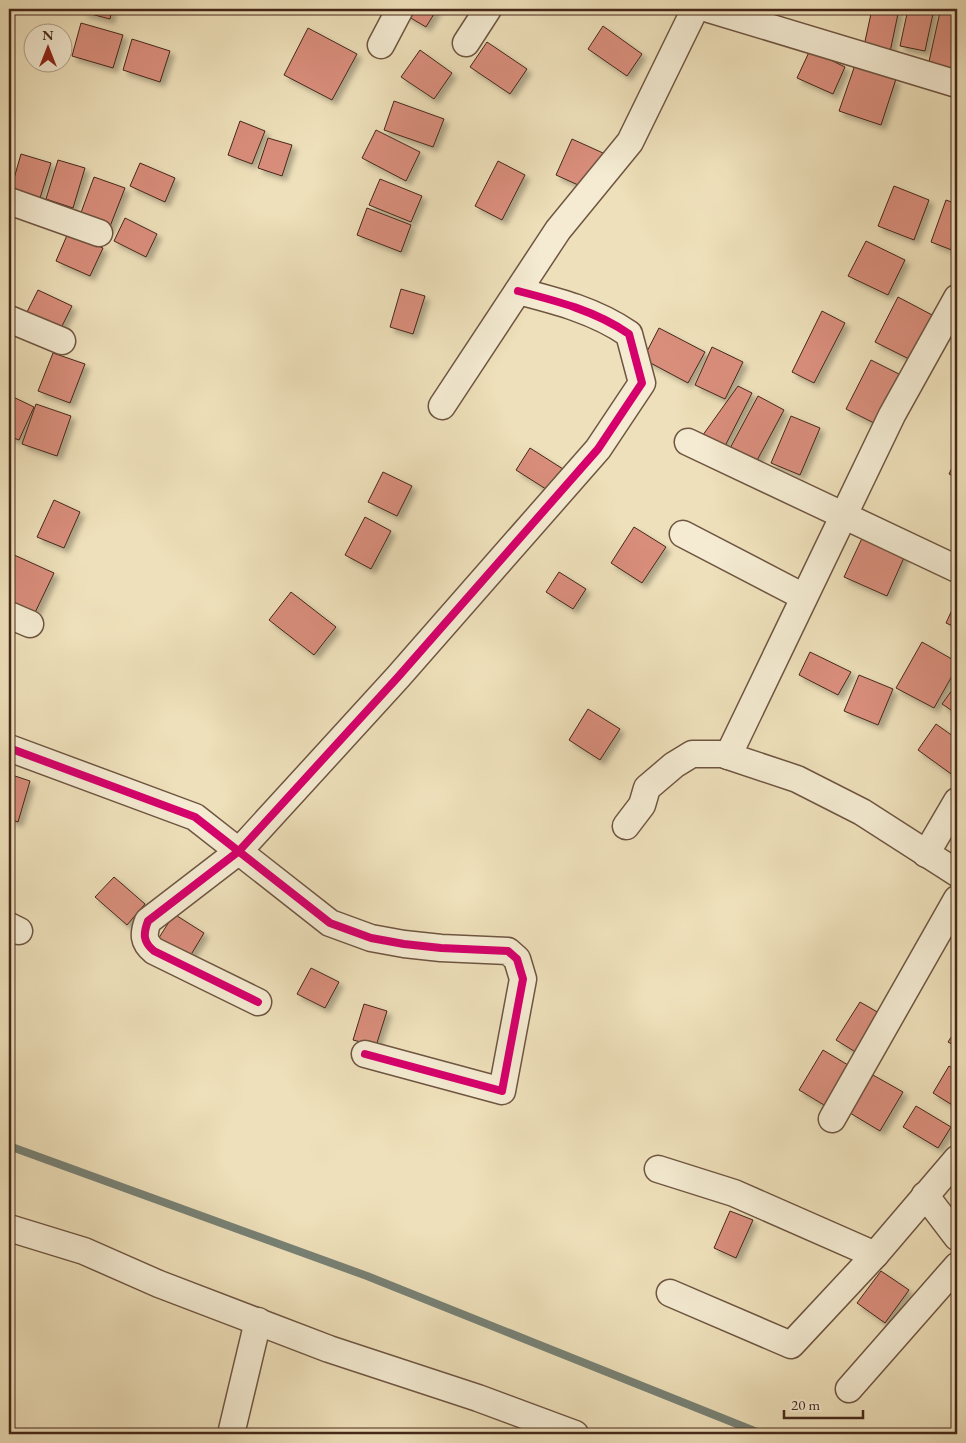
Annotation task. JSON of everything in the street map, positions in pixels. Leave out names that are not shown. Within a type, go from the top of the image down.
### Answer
[{"type":"street","points":[[381,45],[400,9]]},
{"type":"street","points":[[466,43],[488,9]]},
{"type":"street","points":[[442,406],[558,230],[630,142],[696,9]]},
{"type":"street","points":[[709,9],[957,84]]},
{"type":"street","points":[[9,201],[99,233]]},
{"type":"street","points":[[258,1002],[154,951],[146,944],[144,932],[148,921],[239,851],[398,677],[598,449],[642,383],[629,334],[611,322],[558,301],[518,291]]},
{"type":"street","points":[[728,756],[892,415],[957,298]]},
{"type":"street","points":[[9,318],[62,341]]},
{"type":"street","points":[[688,442],[957,569]]},
{"type":"street","points":[[683,534],[804,597]]},
{"type":"street","points":[[9,748],[195,816],[330,922],[371,938],[441,948],[508,950],[517,959],[524,979],[502,1091],[365,1054]]},
{"type":"street","points":[[626,826],[642,805],[647,788],[674,765],[692,754],[728,756],[797,779],[862,812],[957,873]]},
{"type":"street","points":[[926,854],[957,801]]},
{"type":"street","points":[[832,1119],[957,899]]},
{"type":"street","points":[[670,1293],[791,1345],[874,1255],[957,1159]]},
{"type":"street","points":[[658,1169],[734,1193],[874,1255]]},
{"type":"street","points":[[925,1195],[957,1237]]},
{"type":"street","points":[[9,1228],[84,1252],[159,1284],[329,1349],[478,1398],[575,1434]]},
{"type":"street","points":[[849,1390],[957,1266]]},
{"type":"street","points":[[231,1434],[258,1321]]},
{"type":"building","points":[[84,9],[112,9],[110,19],[83,12]]},
{"type":"building","points":[[407,9],[437,9],[426,27],[404,14]]},
{"type":"building","points":[[872,9],[899,9],[890,52],[864,46]]},
{"type":"building","points":[[908,9],[934,9],[925,51],[900,46]]},
{"type":"building","points":[[940,12],[957,16],[957,55],[954,72],[928,66]]},
{"type":"building","points":[[81,23],[123,35],[113,68],[72,56]]},
{"type":"building","points":[[603,26],[642,54],[627,76],[588,49]]},
{"type":"building","points":[[308,28],[357,54],[332,100],[284,75]]},
{"type":"building","points":[[132,39],[170,51],[160,82],[123,70]]},
{"type":"building","points":[[487,42],[527,69],[510,94],[470,67]]},
{"type":"building","points":[[420,50],[452,73],[434,99],[401,77]]},
{"type":"building","points":[[810,50],[845,67],[833,94],[797,78]]},
{"type":"building","points":[[855,65],[896,79],[881,125],[839,111]]},
{"type":"building","points":[[394,101],[444,119],[433,147],[384,130]]},
{"type":"building","points":[[240,121],[265,131],[252,164],[228,155]]},
{"type":"building","points":[[376,130],[420,152],[406,181],[362,158]]},
{"type":"building","points":[[268,138],[292,145],[282,176],[258,168]]},
{"type":"building","points":[[572,139],[603,153],[587,189],[556,175]]},
{"type":"building","points":[[21,154],[51,163],[40,198],[11,189]]},
{"type":"building","points":[[58,160],[85,168],[73,208],[46,199]]},
{"type":"building","points":[[498,161],[525,175],[502,220],[475,206]]},
{"type":"building","points":[[140,163],[175,178],[165,202],[130,186]]},
{"type":"building","points":[[94,177],[125,188],[109,229],[79,218]]},
{"type":"building","points":[[380,179],[422,196],[411,222],[369,205]]},
{"type":"building","points":[[894,186],[929,200],[914,240],[878,226]]},
{"type":"building","points":[[946,200],[957,204],[957,252],[931,242]]},
{"type":"building","points":[[367,208],[411,225],[401,252],[357,235]]},
{"type":"building","points":[[125,218],[157,234],[146,257],[114,241]]},
{"type":"building","points":[[68,233],[103,248],[90,276],[56,261]]},
{"type":"building","points":[[866,241],[905,260],[888,295],[848,276]]},
{"type":"building","points":[[401,289],[425,296],[413,334],[390,327]]},
{"type":"building","points":[[38,290],[72,306],[58,334],[24,318]]},
{"type":"building","points":[[898,297],[934,316],[911,360],[875,342]]},
{"type":"building","points":[[822,311],[845,323],[814,383],[792,372]]},
{"type":"building","points":[[659,328],[705,352],[688,383],[643,359]]},
{"type":"building","points":[[712,347],[743,362],[725,399],[695,385]]},
{"type":"building","points":[[53,353],[85,364],[70,403],[38,391]]},
{"type":"building","points":[[871,360],[903,376],[878,425],[846,409]]},
{"type":"building","points":[[738,386],[752,393],[723,450],[700,439]]},
{"type":"building","points":[[9,395],[34,407],[19,440],[9,436]]},
{"type":"building","points":[[758,396],[784,410],[754,466],[728,452]]},
{"type":"building","points":[[36,404],[71,416],[57,456],[22,444]]},
{"type":"building","points":[[791,416],[820,428],[800,475],[771,463]]},
{"type":"building","points":[[530,448],[563,469],[549,491],[516,470]]},
{"type":"building","points":[[957,457],[957,478],[949,474]]},
{"type":"building","points":[[383,472],[412,486],[397,516],[368,502]]},
{"type":"building","points":[[54,500],[80,512],[64,548],[37,537]]},
{"type":"building","points":[[365,517],[391,531],[371,569],[345,555]]},
{"type":"building","points":[[634,527],[666,547],[642,583],[611,563]]},
{"type":"building","points":[[864,534],[906,553],[887,596],[844,577]]},
{"type":"building","points":[[12,554],[54,573],[31,621],[9,610],[9,561]]},
{"type":"building","points":[[559,572],[586,589],[573,609],[546,592]]},
{"type":"building","points":[[291,592],[336,627],[314,655],[269,620]]},
{"type":"building","points":[[957,599],[957,628],[946,623]]},
{"type":"building","points":[[922,642],[957,662],[957,667],[934,708],[896,688]]},
{"type":"building","points":[[810,652],[851,672],[838,695],[799,675]]},
{"type":"building","points":[[859,675],[893,689],[878,725],[844,711]]},
{"type":"building","points":[[957,683],[957,714],[942,704]]},
{"type":"building","points":[[588,709],[620,729],[600,760],[569,740]]},
{"type":"building","points":[[936,724],[957,739],[957,771],[954,776],[918,750]]},
{"type":"building","points":[[9,774],[30,781],[18,822],[9,819]]},
{"type":"building","points":[[114,877],[145,904],[127,925],[95,897]]},
{"type":"building","points":[[174,914],[204,933],[186,963],[155,944]]},
{"type":"building","points":[[311,968],[339,982],[325,1008],[297,994]]},
{"type":"building","points":[[860,1002],[886,1017],[862,1056],[836,1040]]},
{"type":"building","points":[[364,1004],[387,1011],[376,1046],[353,1040]]},
{"type":"building","points":[[957,1028],[957,1047],[948,1042]]},
{"type":"building","points":[[823,1050],[853,1068],[829,1108],[799,1090]]},
{"type":"building","points":[[949,1066],[957,1071],[957,1108],[933,1093]]},
{"type":"building","points":[[873,1075],[903,1092],[880,1131],[850,1113]]},
{"type":"building","points":[[916,1106],[951,1127],[938,1148],[903,1127]]},
{"type":"building","points":[[730,1211],[753,1220],[736,1258],[714,1248]]},
{"type":"building","points":[[881,1271],[909,1290],[885,1323],[857,1303]]},
{"type":"waterway","points":[[9,1146],[367,1276],[762,1434]]},
{"type":"cycle path","points":[[258,1002],[154,951],[145,938],[148,921],[239,851],[398,677],[598,449],[642,383],[629,334],[590,313],[518,291]]},
{"type":"cycle path","points":[[9,748],[195,817],[330,923],[371,938],[441,948],[508,951],[517,959],[523,979],[502,1091],[365,1054]]}]
